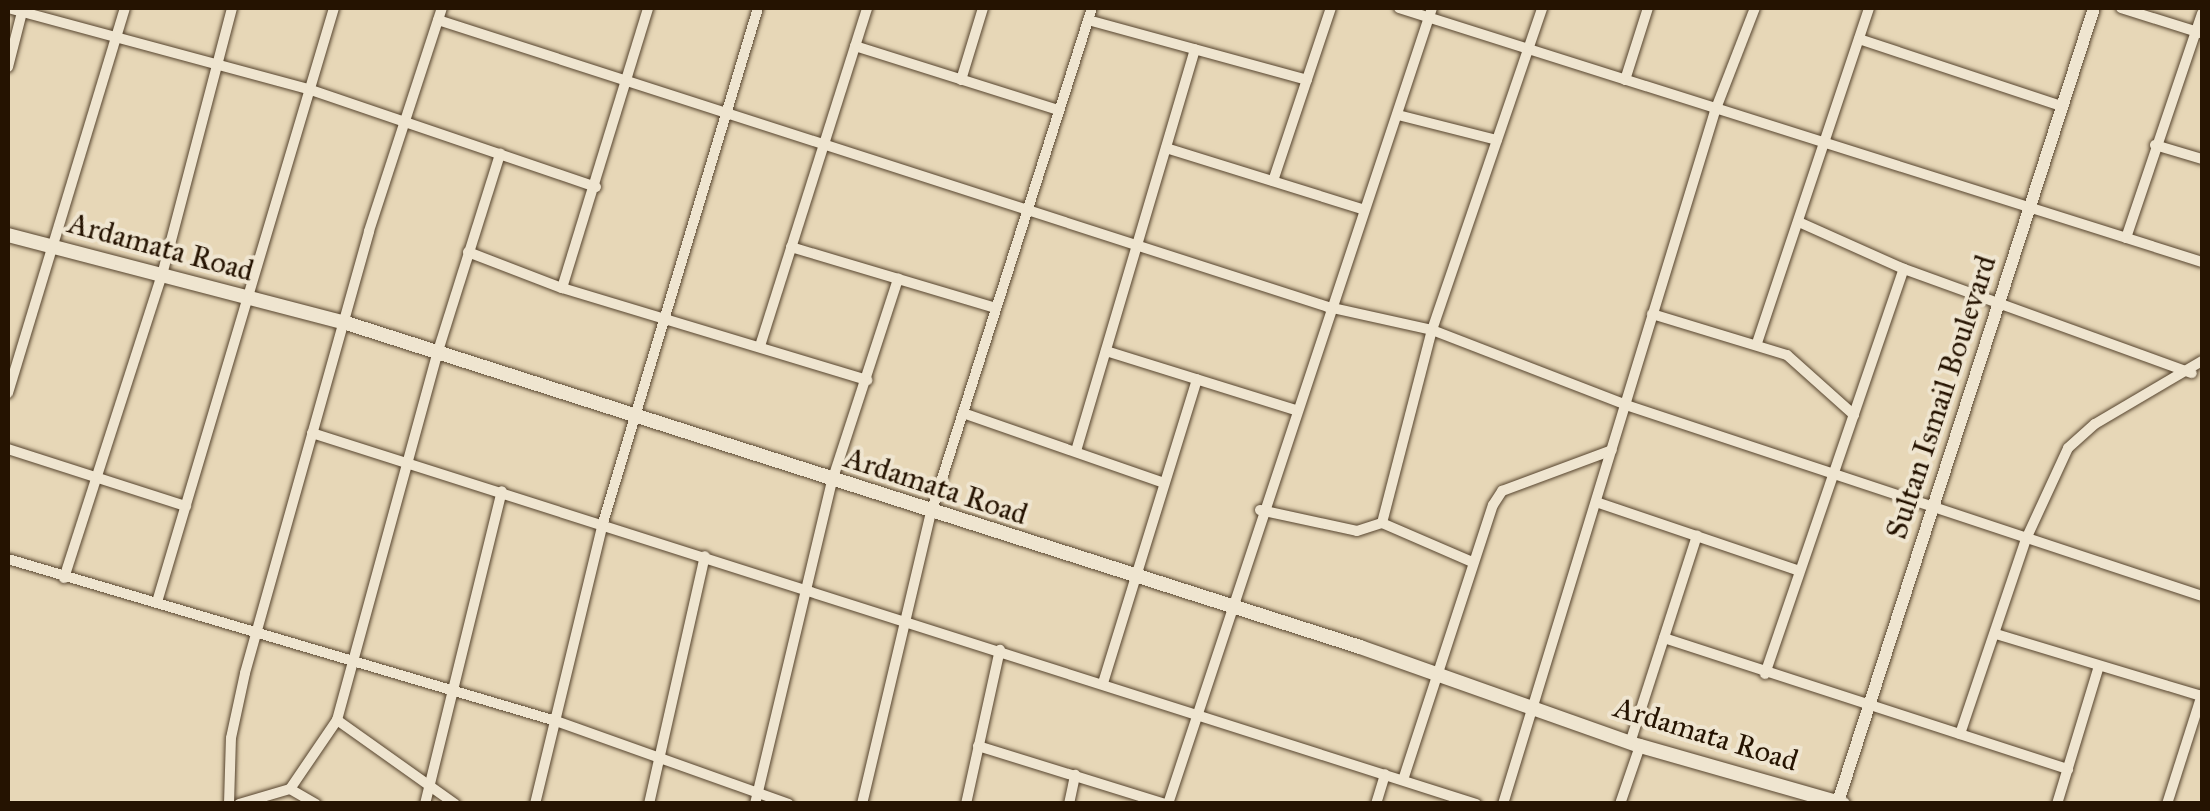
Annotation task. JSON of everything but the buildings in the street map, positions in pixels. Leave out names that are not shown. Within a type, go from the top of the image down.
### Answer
[{"type":"main road","name":"Ardamata Road","points":[[8,235],[344,322],[438,351],[930,514],[1230,605],[1436,673],[1635,745],[1840,803]]},
{"type":"street","points":[[8,8],[312,90],[596,187]]},
{"type":"street","points":[[8,392],[126,8]]},
{"type":"street","points":[[64,578],[162,275],[232,8]]},
{"type":"street","points":[[156,602],[250,300],[334,8]]},
{"type":"street","points":[[229,804],[231,738],[256,637],[344,322],[442,8]]},
{"type":"street","points":[[562,288],[648,8]]},
{"type":"street","points":[[535,804],[602,526],[662,315],[758,8]]},
{"type":"street","points":[[760,346],[867,8]]},
{"type":"street","points":[[961,80],[983,8]]},
{"type":"street","points":[[862,804],[930,514],[1092,8]]},
{"type":"street","points":[[1273,182],[1331,8]]},
{"type":"street","points":[[1399,8],[1431,12],[1715,111],[2202,262]]},
{"type":"street","points":[[1382,523],[1432,330],[1542,8]]},
{"type":"street","points":[[1624,80],[1648,8]]},
{"type":"street","points":[[1503,804],[1715,111],[1755,8]]},
{"type":"street","points":[[1757,342],[1801,223],[1869,8]]},
{"type":"street","name":"Sultan Ismail Boulevard","points":[[1840,803],[1866,706],[2094,8]]},
{"type":"street","points":[[2121,8],[2199,33]]},
{"type":"street","points":[[8,68],[23,10]]},
{"type":"street","points":[[978,746],[1166,804],[1260,510],[1431,12]]},
{"type":"street","points":[[2126,238],[2155,146],[2199,33],[2202,14]]},
{"type":"street","points":[[438,20],[724,116],[824,143],[1328,308],[1432,330],[1626,405],[2202,596]]},
{"type":"street","points":[[1088,20],[1306,80]]},
{"type":"street","points":[[1859,39],[2061,106]]},
{"type":"street","points":[[854,46],[1058,110]]},
{"type":"street","points":[[1076,451],[1195,49]]},
{"type":"street","points":[[1398,115],[1497,140]]},
{"type":"street","points":[[2155,146],[2202,160]]},
{"type":"street","points":[[1166,148],[1362,209]]},
{"type":"street","points":[[239,804],[290,789],[337,720],[438,351],[500,154]]},
{"type":"street","points":[[1801,223],[1904,269],[1998,299],[2192,373]]},
{"type":"street","points":[[791,246],[996,308]]},
{"type":"street","points":[[468,252],[562,288],[662,315],[867,380]]},
{"type":"street","points":[[1765,674],[1904,269]]},
{"type":"street","points":[[756,799],[832,480],[898,278]]},
{"type":"street","points":[[1652,314],[1757,342],[1806,367],[1854,415]]},
{"type":"street","points":[[1106,351],[1294,410]]},
{"type":"street","points":[[1960,734],[2026,539],[2068,448],[2080,435],[2192,373],[2202,361]]},
{"type":"street","points":[[1103,683],[1132,578],[1197,379]]},
{"type":"street","points":[[963,413],[1164,483]]},
{"type":"street","points":[[312,433],[1476,804]]},
{"type":"street","points":[[8,449],[93,481],[186,506]]},
{"type":"street","points":[[1402,780],[1472,562],[1502,491],[1612,450]]},
{"type":"street","points":[[426,804],[450,689],[502,491]]},
{"type":"street","points":[[1596,502],[1800,571]]},
{"type":"street","points":[[1260,510],[1357,531],[1382,523],[1472,562]]},
{"type":"street","points":[[1620,804],[1664,638],[1697,536]]},
{"type":"street","points":[[649,804],[704,556]]},
{"type":"street","points":[[8,559],[156,602],[256,637],[556,722],[660,758],[756,799],[789,804]]},
{"type":"street","points":[[1996,634],[2098,669],[2202,696],[2167,804]]},
{"type":"street","points":[[1664,638],[1765,674],[2068,769]]},
{"type":"street","points":[[966,804],[1000,650]]},
{"type":"street","points":[[2057,804],[2098,669]]},
{"type":"street","points":[[337,720],[455,804]]},
{"type":"street","points":[[1376,804],[1385,774]]},
{"type":"street","points":[[1069,804],[1074,775]]},
{"type":"street","points":[[290,789],[316,804]]}]
